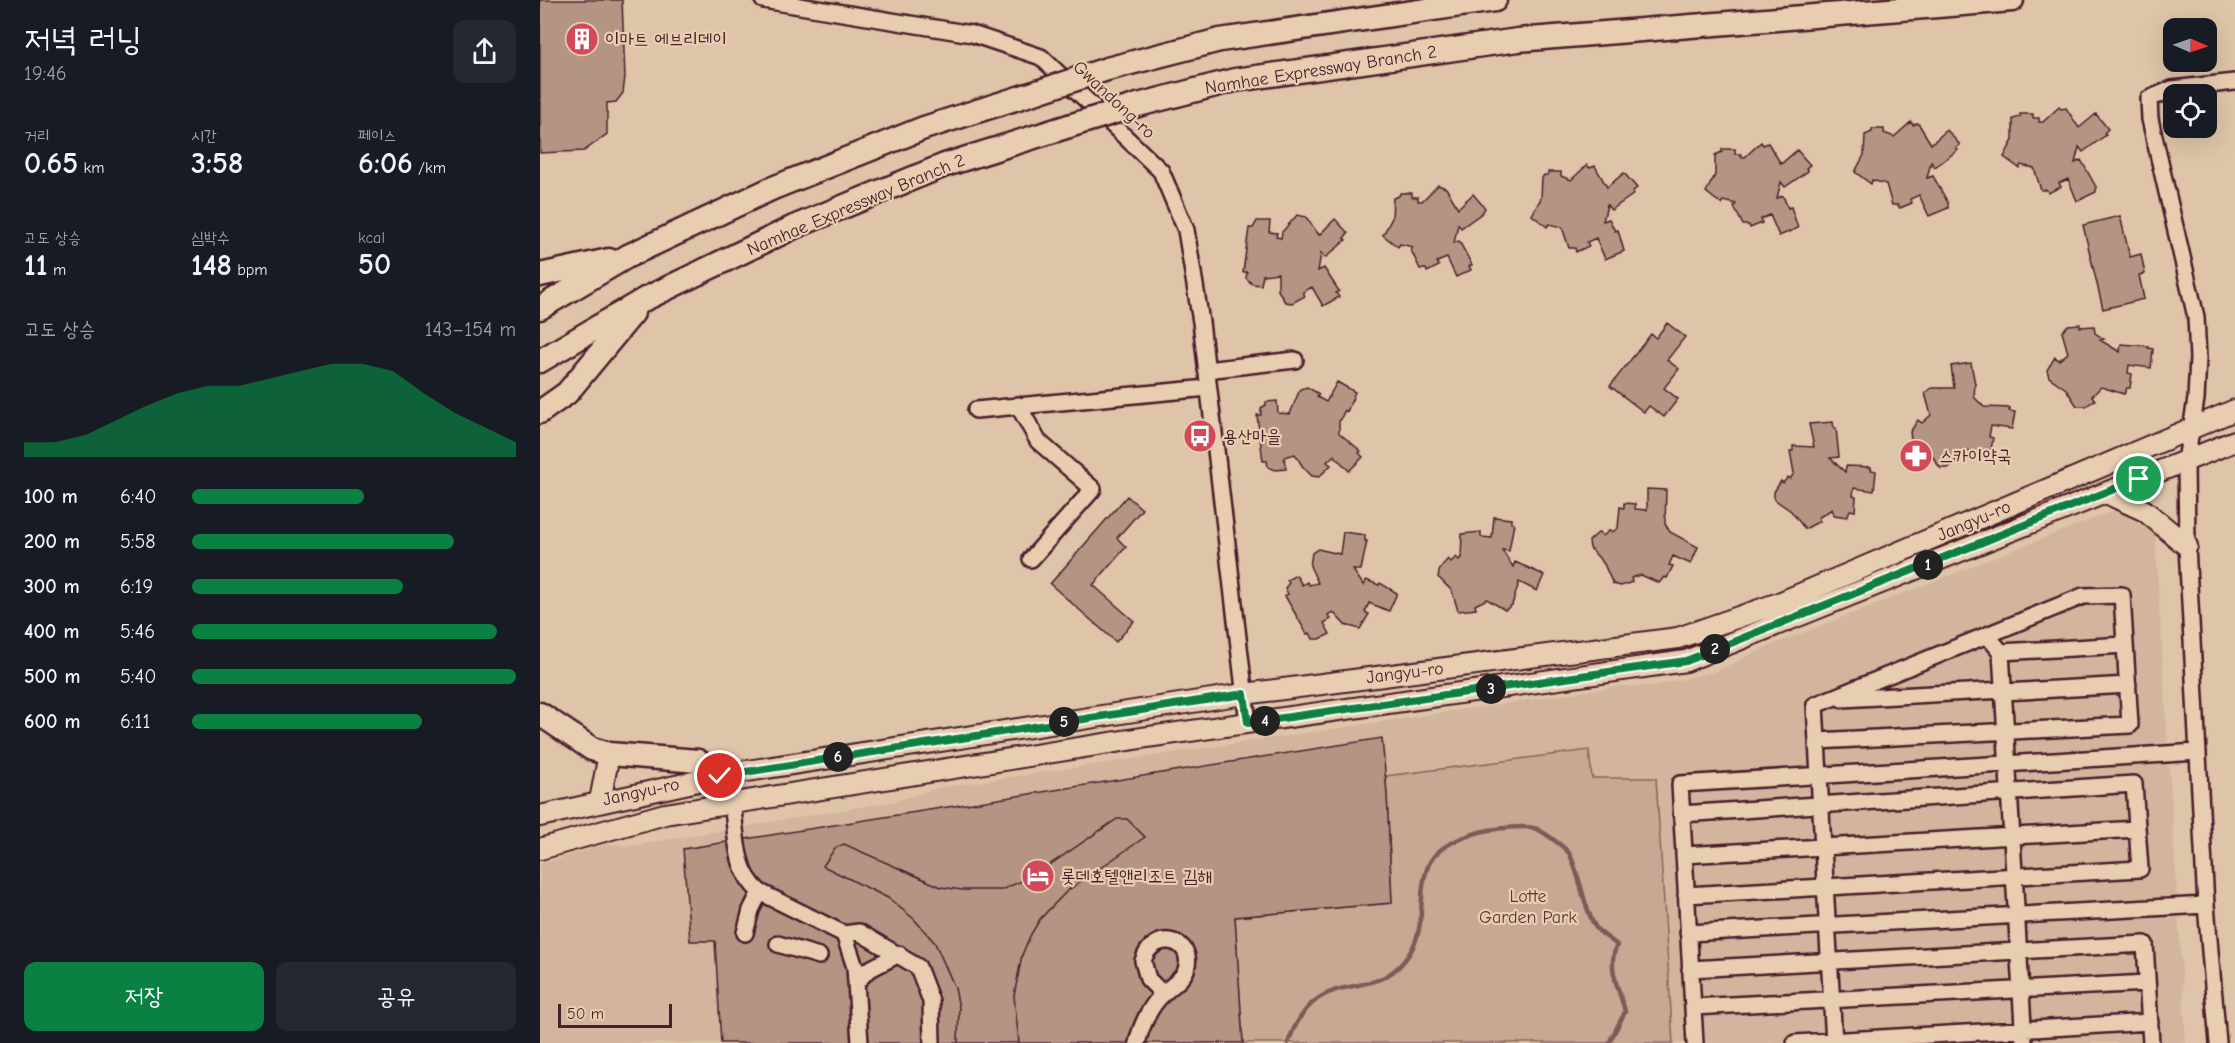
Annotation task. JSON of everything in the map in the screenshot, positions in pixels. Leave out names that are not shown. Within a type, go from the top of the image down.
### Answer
[{"type":"highway","points":[[540,308],[628,256],[773,188],[924,128],[1107,69],[1221,40],[1495,0]]},
{"type":"highway","name":"Namhae Expressway Branch 2","points":[[540,361],[645,299],[794,227],[945,165],[1138,105],[1235,80],[1518,40],[2012,0]]},
{"type":"highway","points":[[540,275],[628,256]]},
{"type":"highway","points":[[540,412],[567,393],[645,299]]},
{"type":"highway","points":[[540,714],[575,740],[609,754],[698,761],[720,776]]},
{"type":"main road","name":"Jangyu-ro","points":[[540,816],[720,776],[1244,694],[1678,638],[1779,603],[2235,410]]},
{"type":"main road","name":"Jangyu-ro","points":[[540,849],[665,814],[732,803],[1248,723],[1686,661],[2235,441]]},
{"type":"main road","points":[[2106,494],[2145,512],[2187,546]]},
{"type":"main road","points":[[600,801],[609,754]]},
{"type":"street","name":"Gwandong-ro","points":[[763,0],[972,34],[1041,57],[1161,171],[1186,230],[1206,370]]},
{"type":"street","points":[[2218,1043],[2206,905],[2187,546],[2186,461],[2196,399],[2198,358],[2196,317],[2151,119],[2149,99],[2172,89],[2235,82]]},
{"type":"street","points":[[1248,723],[1206,370],[1295,360]]},
{"type":"street","points":[[976,410],[1208,388]]},
{"type":"street","points":[[1018,405],[1038,441],[1093,489],[1031,559]]},
{"type":"street","points":[[1817,741],[2130,725],[2122,595],[2083,596],[1815,705],[1817,741],[1819,775],[1821,805],[1823,847],[1826,887],[1834,1042]]},
{"type":"street","points":[[1987,635],[2001,652],[2023,1036]]},
{"type":"street","points":[[2001,652],[2125,645]]},
{"type":"street","points":[[1830,699],[2128,685]]},
{"type":"street","points":[[1695,1043],[1680,784],[2198,752]]},
{"type":"street","points":[[1681,814],[2134,784],[2140,869],[1686,895]]},
{"type":"street","points":[[732,803],[740,867],[748,882],[760,892],[844,934],[859,932],[899,954],[918,968],[926,983],[933,1017],[932,1043]]},
{"type":"street","points":[[1684,855],[2137,829]]},
{"type":"street","points":[[745,933],[751,910],[760,892]]},
{"type":"street","points":[[1688,933],[2206,905]]},
{"type":"street","points":[[844,934],[855,967],[860,1043]]},
{"type":"street","points":[[778,944],[819,956]]},
{"type":"street","points":[[1690,969],[2145,944],[2151,1043]]},
{"type":"street","points":[[856,983],[868,970],[899,954]]},
{"type":"street","points":[[1693,1007],[2147,983]]},
{"type":"street","points":[[1137,1043],[1148,1016],[1163,994]]},
{"type":"street","points":[[1795,1043],[2023,1036],[2150,1022]]},
{"type":"shaded area","points":[[2118,509],[2155,534],[2186,1043],[540,1043],[540,864],[607,844],[630,846],[896,801],[937,788],[1621,686],[1653,686],[1717,671],[1764,648]]},
{"type":"green space","name":"Lotte Garden Park","points":[[1589,750],[1592,778],[1656,778],[1673,1043],[1243,1043],[1235,917],[1392,903],[1386,776]]},
{"type":"building","name":"이마트 에브리데이","points":[[540,0],[622,0],[625,77],[623,93],[616,102],[607,103],[607,134],[584,151],[540,153]]},
{"type":"building","points":[[2059,107],[2066,108],[2079,128],[2096,114],[2108,129],[2104,133],[2106,135],[2083,152],[2079,147],[2075,163],[2081,160],[2096,187],[2096,192],[2077,201],[2068,179],[2059,183],[2061,187],[2048,193],[2047,190],[2041,190],[2034,168],[2021,165],[2019,168],[2004,157],[2013,140],[2013,119],[2020,117],[2020,114],[2033,114],[2033,118],[2039,118],[2039,122],[2043,122]]},
{"type":"building","points":[[1911,122],[1913,125],[1918,123],[1931,144],[1947,130],[1960,145],[1956,148],[1958,150],[1935,167],[1931,162],[1927,178],[1933,176],[1948,203],[1948,208],[1929,216],[1919,195],[1910,199],[1912,203],[1900,208],[1898,205],[1892,205],[1886,184],[1872,180],[1871,184],[1855,172],[1864,155],[1865,135],[1872,132],[1872,129],[1884,129],[1884,133],[1894,137]]},
{"type":"building","points":[[1761,142],[1763,145],[1768,143],[1781,164],[1797,150],[1810,165],[1806,168],[1808,171],[1785,187],[1781,182],[1777,198],[1783,196],[1788,208],[1791,207],[1798,228],[1779,236],[1770,215],[1761,219],[1762,223],[1750,228],[1749,225],[1743,225],[1734,207],[1736,204],[1723,201],[1721,204],[1706,192],[1715,175],[1715,155],[1722,152],[1722,149],[1735,149],[1735,154],[1745,157]]},
{"type":"building","points":[[1587,165],[1590,168],[1595,166],[1607,187],[1624,173],[1637,188],[1633,191],[1634,194],[1611,210],[1607,205],[1603,221],[1609,219],[1615,231],[1618,230],[1624,251],[1605,259],[1596,238],[1587,242],[1589,246],[1576,252],[1575,248],[1569,248],[1562,227],[1549,224],[1547,227],[1532,215],[1541,198],[1544,175],[1548,175],[1548,172],[1561,172],[1561,176],[1571,180]]},
{"type":"building","points":[[1438,185],[1446,188],[1458,208],[1473,194],[1485,208],[1482,213],[1461,228],[1458,224],[1454,243],[1459,241],[1472,265],[1469,266],[1471,270],[1456,277],[1447,258],[1437,262],[1439,266],[1427,272],[1426,269],[1420,269],[1411,250],[1413,247],[1400,244],[1398,247],[1383,235],[1392,218],[1393,198],[1399,196],[1400,193],[1412,193],[1412,197],[1418,197],[1418,201],[1422,201]]},
{"type":"building","points":[[1297,215],[1306,217],[1319,235],[1335,219],[1348,233],[1344,238],[1346,240],[1325,258],[1321,253],[1318,271],[1324,268],[1339,291],[1336,293],[1339,297],[1323,306],[1312,287],[1303,292],[1305,296],[1292,303],[1285,302],[1278,290],[1278,273],[1263,275],[1261,285],[1252,284],[1246,278],[1247,272],[1243,272],[1249,228],[1253,228],[1257,221],[1270,221],[1269,232],[1277,233],[1276,237],[1281,238],[1282,232]]},
{"type":"building","points":[[2120,216],[2130,257],[2141,254],[2145,274],[2139,275],[2144,299],[2103,309],[2083,225]]},
{"type":"building","points":[[1667,323],[1685,337],[1667,360],[1679,369],[1664,388],[1678,399],[1664,417],[1649,406],[1644,412],[1610,386],[1651,334],[1656,338]]},
{"type":"building","points":[[2080,324],[2080,327],[2094,326],[2095,333],[2104,339],[2100,340],[2120,352],[2121,344],[2148,346],[2153,349],[2151,368],[2129,365],[2128,373],[2132,374],[2130,388],[2127,388],[2124,394],[2101,387],[2092,396],[2095,400],[2086,406],[2077,406],[2066,389],[2049,377],[2047,370],[2055,357],[2059,360],[2068,353],[2062,332],[2068,325]]},
{"type":"building","points":[[1971,363],[1975,384],[1974,397],[1984,407],[2010,408],[2009,411],[2015,412],[2012,429],[1991,426],[1989,437],[1993,438],[1991,450],[1986,456],[1964,450],[1955,459],[1957,462],[1948,468],[1940,468],[1929,451],[1911,439],[1910,432],[1918,420],[1922,423],[1931,415],[1925,393],[1932,388],[1954,388],[1951,366]]},
{"type":"building","points":[[1337,382],[1355,392],[1347,412],[1345,410],[1339,422],[1339,433],[1361,451],[1359,453],[1363,457],[1349,471],[1334,455],[1327,462],[1331,465],[1319,477],[1312,476],[1295,454],[1284,457],[1286,469],[1275,470],[1268,467],[1267,461],[1263,461],[1257,415],[1261,415],[1261,408],[1266,405],[1266,402],[1277,401],[1278,413],[1290,414],[1300,389],[1307,387],[1319,394],[1317,397],[1326,402]]},
{"type":"building","points":[[1833,422],[1836,428],[1839,457],[1830,458],[1845,472],[1846,466],[1871,467],[1871,470],[1876,471],[1874,491],[1854,488],[1855,511],[1850,510],[1847,517],[1834,515],[1832,509],[1818,518],[1820,521],[1805,529],[1791,511],[1774,499],[1774,492],[1781,481],[1783,483],[1788,477],[1790,479],[1794,473],[1790,451],[1793,451],[1793,446],[1814,447],[1809,424]]},
{"type":"building","points":[[1647,489],[1666,490],[1665,524],[1670,532],[1698,547],[1691,564],[1673,556],[1669,565],[1673,566],[1667,578],[1664,577],[1659,583],[1641,575],[1631,578],[1632,582],[1621,586],[1613,584],[1604,564],[1590,548],[1589,541],[1599,532],[1603,536],[1610,530],[1612,532],[1618,528],[1620,507],[1624,508],[1624,503],[1635,504],[1635,509],[1647,510]]},
{"type":"building","points":[[1127,496],[1142,509],[1117,538],[1126,547],[1093,585],[1134,621],[1116,642],[1050,584]]},
{"type":"building","points":[[1494,517],[1511,519],[1511,523],[1514,523],[1509,551],[1502,550],[1513,567],[1515,562],[1544,575],[1537,591],[1519,582],[1512,605],[1505,610],[1487,599],[1475,605],[1476,609],[1458,611],[1452,591],[1438,577],[1440,568],[1448,559],[1451,562],[1456,557],[1459,560],[1461,558],[1462,534],[1481,532],[1481,537],[1492,538]]},
{"type":"building","points":[[1343,532],[1365,535],[1365,541],[1367,541],[1361,570],[1353,570],[1364,586],[1366,580],[1379,585],[1380,583],[1397,593],[1389,611],[1369,603],[1365,612],[1369,614],[1360,629],[1345,625],[1333,612],[1328,615],[1331,619],[1324,623],[1330,634],[1320,639],[1313,639],[1310,633],[1307,634],[1285,596],[1288,594],[1285,588],[1289,583],[1287,580],[1296,575],[1302,585],[1307,582],[1309,585],[1318,583],[1310,566],[1312,553],[1318,549],[1340,554]]},
{"type":"building","name":"롯데호텔앤리조트 김해","points":[[1382,738],[1392,903],[1235,917],[1243,1043],[721,1043],[715,941],[690,941],[683,849]]},
{"type":"building","points":[[1117,819],[1127,819],[1145,837],[1067,891],[1040,919],[1022,955],[1014,996],[1019,1043],[958,1043],[959,1008],[955,988],[935,943],[914,919],[888,898],[823,866],[835,848],[844,844],[941,887],[962,890],[1001,890],[1033,876]]},
{"type":"waterway","points":[[1288,1043],[1300,1018],[1313,1002],[1328,993],[1375,981],[1390,974],[1404,961],[1412,949],[1420,924],[1425,874],[1430,862],[1439,851],[1459,839],[1480,832],[1522,827],[1537,829],[1568,852],[1592,921],[1598,930],[1617,945],[1613,971],[1625,1012],[1609,1043]]},
{"type":"place","name":"이마트 에브리데이","points":[[582,39]]},
{"type":"place","name":"용산마을","points":[[1200,436]]},
{"type":"place","name":"스카이약국","points":[[1916,456]]},
{"type":"place","name":"롯데호텔앤리조트 김해","points":[[1038,876]]},
{"type":"route","points":[[720,776],[1244,694],[1248,723],[1686,661],[2139,479]]}]
